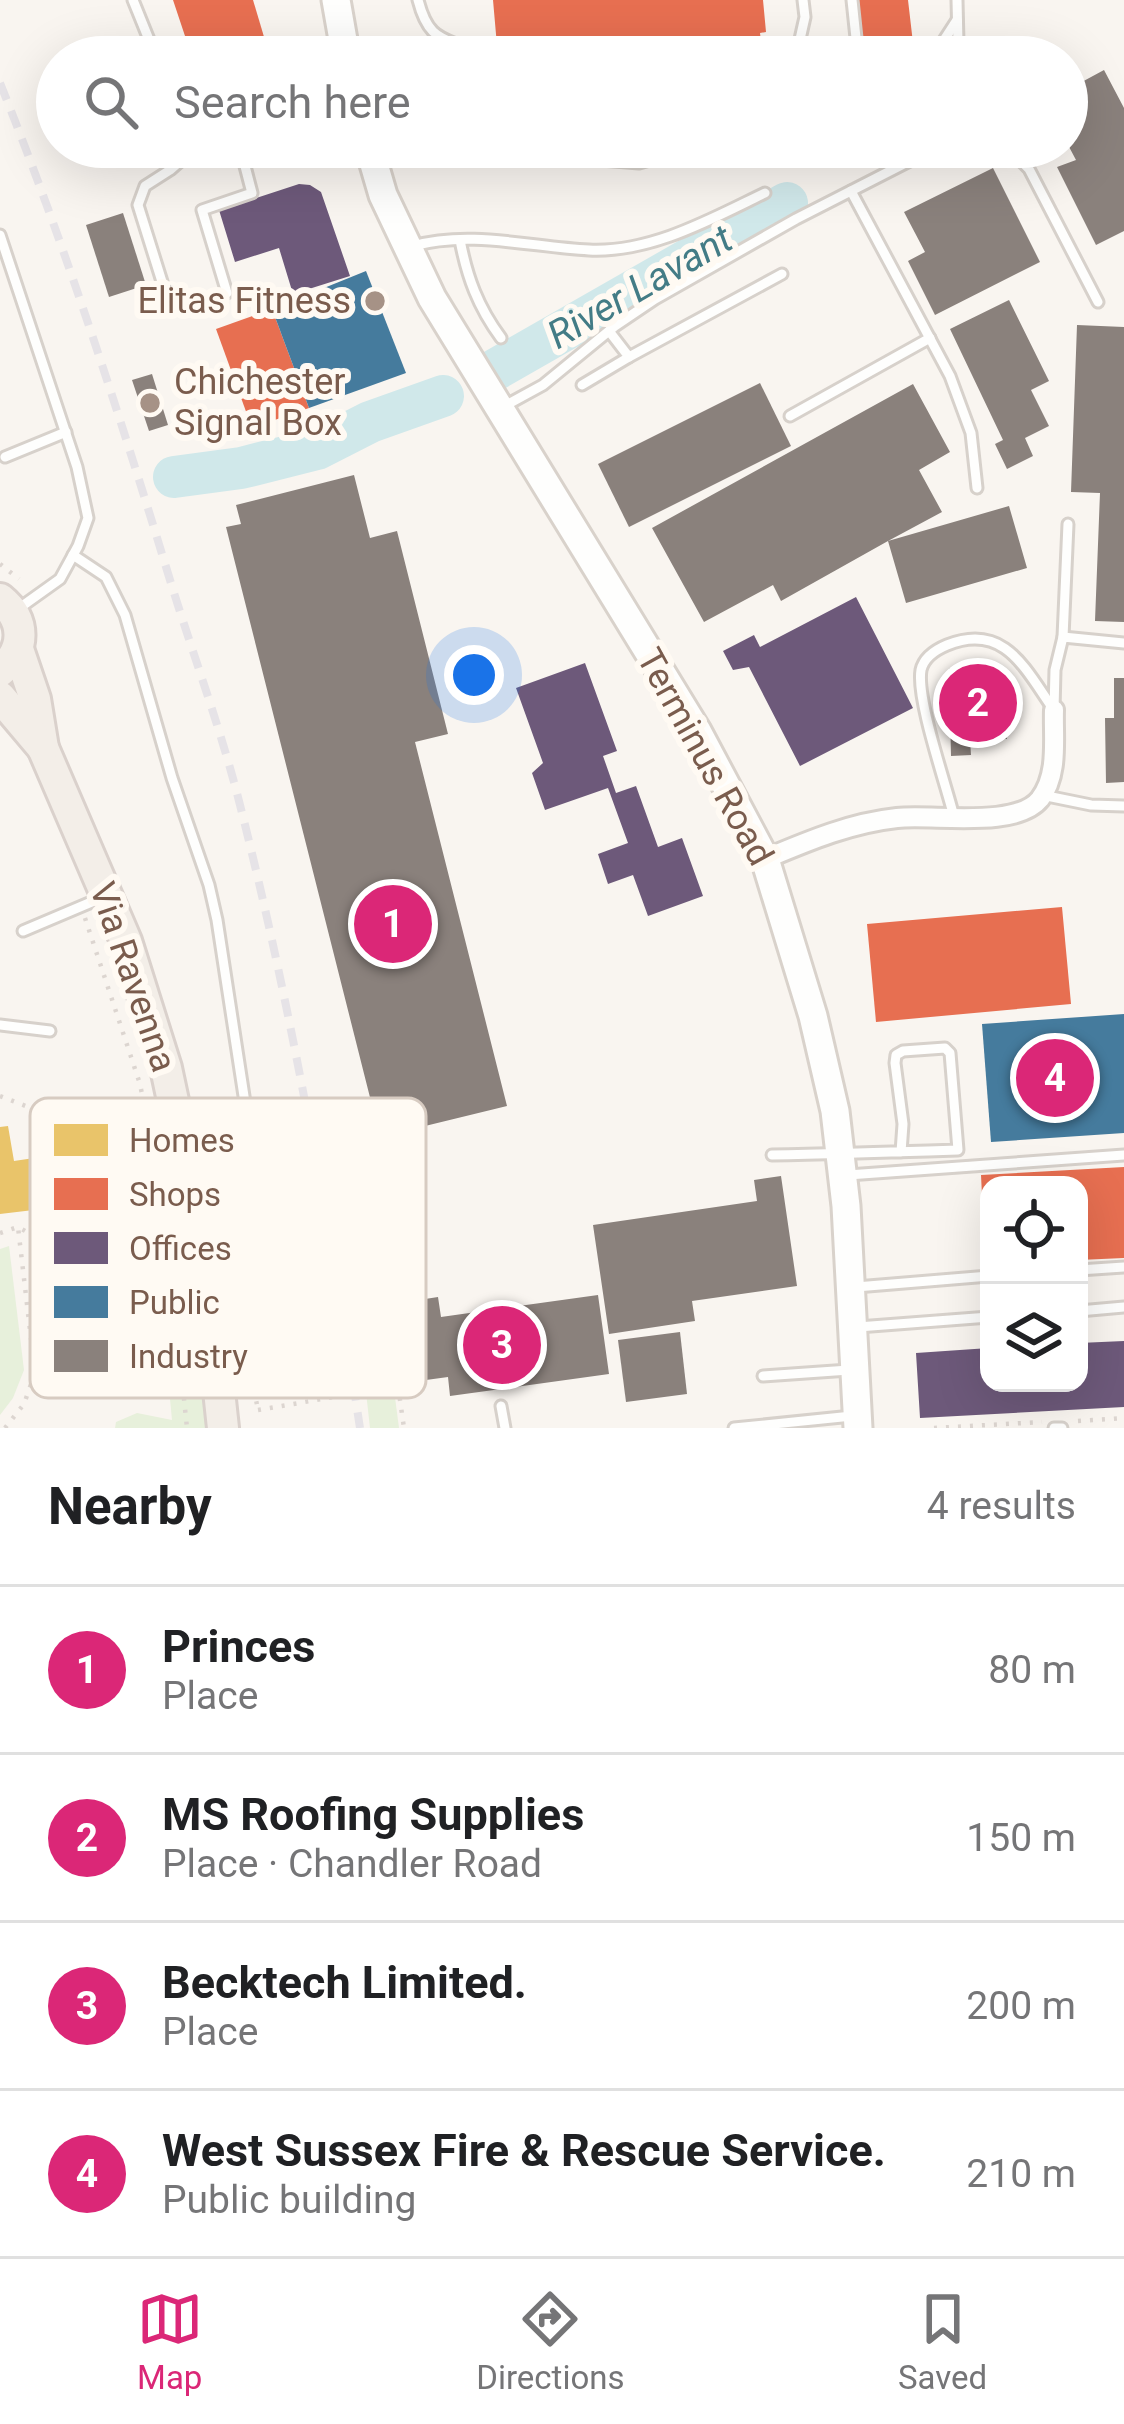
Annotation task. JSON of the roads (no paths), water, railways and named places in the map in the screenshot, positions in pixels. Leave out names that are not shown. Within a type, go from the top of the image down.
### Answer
[{"type":"main road","name":"Via Ravenna","points":[[7,605],[19,624],[9,660],[34,699],[43,748],[95,901],[126,941],[173,1098]]},
{"type":"main road","name":"Via Ravenna","points":[[0,697],[43,748]]},
{"type":"main road","name":"Via Ravenna","points":[[220,1398],[223,1428]]},
{"type":"street","points":[[336,0],[342,36]]},
{"type":"street","name":"Terminus Road","points":[[375,168],[383,196],[432,298],[697,730],[765,859],[813,1016],[835,1111],[858,1422]]},
{"type":"street","points":[[765,859],[829,832],[896,818],[1010,816],[1036,804],[1052,779],[1054,710]]},
{"type":"lane","points":[[133,0],[148,36]]},
{"type":"lane","points":[[418,0],[423,21],[436,36]]},
{"type":"lane","points":[[801,36],[803,0]]},
{"type":"lane","points":[[852,0],[856,36]]},
{"type":"lane","points":[[957,0],[958,36]]},
{"type":"lane","points":[[947,36],[957,20]]},
{"type":"lane","points":[[169,304],[138,205],[145,186],[172,168]]},
{"type":"lane","points":[[227,293],[202,210],[252,193],[245,168]]},
{"type":"lane","points":[[501,408],[543,385],[655,299],[896,168]]},
{"type":"lane","points":[[1027,168],[1097,302]]},
{"type":"lane","points":[[851,191],[950,376],[971,433],[977,488]]},
{"type":"lane","points":[[408,247],[445,239],[609,249],[672,235],[765,193]]},
{"type":"lane","points":[[0,235],[77,466],[88,518],[60,578],[7,605]]},
{"type":"lane","points":[[460,240],[466,276],[501,338]]},
{"type":"lane","points":[[581,385],[782,274]]},
{"type":"lane","points":[[609,331],[629,356]]},
{"type":"lane","points":[[790,416],[930,338]]},
{"type":"lane","points":[[5,457],[66,432]]},
{"type":"lane","points":[[1054,710],[1068,524]]},
{"type":"lane","points":[[73,556],[106,577],[125,615],[213,900],[244,1098]]},
{"type":"lane","points":[[1063,637],[1124,643]]},
{"type":"lane","points":[[954,817],[922,686],[921,668],[930,654],[970,638],[995,640],[1016,656],[1054,710]]},
{"type":"lane","points":[[1042,795],[1091,806],[1124,806]]},
{"type":"lane","points":[[22,931],[95,901]]},
{"type":"lane","points":[[0,1025],[50,1031]]},
{"type":"lane","points":[[842,1165],[901,1152],[958,1150],[950,1053],[945,1048],[896,1055],[901,1152]]},
{"type":"lane","points":[[772,1155],[842,1165],[1124,1155]]},
{"type":"lane","points":[[1088,1269],[1124,1267]]},
{"type":"lane","points":[[850,1288],[980,1277]]},
{"type":"lane","points":[[1088,1310],[1124,1307]]},
{"type":"lane","points":[[853,1327],[980,1318]]},
{"type":"lane","points":[[764,1376],[855,1369]]},
{"type":"lane","points":[[501,1406],[505,1428]]},
{"type":"lane","points":[[734,1428],[858,1422]]},
{"type":"waterway","name":"River Lavant","points":[[493,371],[787,203]]},
{"type":"waterway","name":"River Lavant","points":[[174,477],[241,468],[317,449],[370,422],[443,396]]},
{"type":"railway","points":[[0,83],[90,330],[216,720],[259,882],[304,1098]]},
{"type":"railway","points":[[355,1398],[360,1428]]},
{"type":"place","name":"Elitas Fitness","points":[[375,301]]},
{"type":"place","name":"Chichester Signal Box","points":[[150,403]]},
{"type":"place","name":"MS Roofing Supplies","points":[[978,703]]},
{"type":"place","name":"Princes","points":[[393,924]]},
{"type":"place","name":"West Sussex Fire & Rescue Service.","points":[[1055,1078]]},
{"type":"place","name":"Becktech Limited.","points":[[502,1345]]}]
